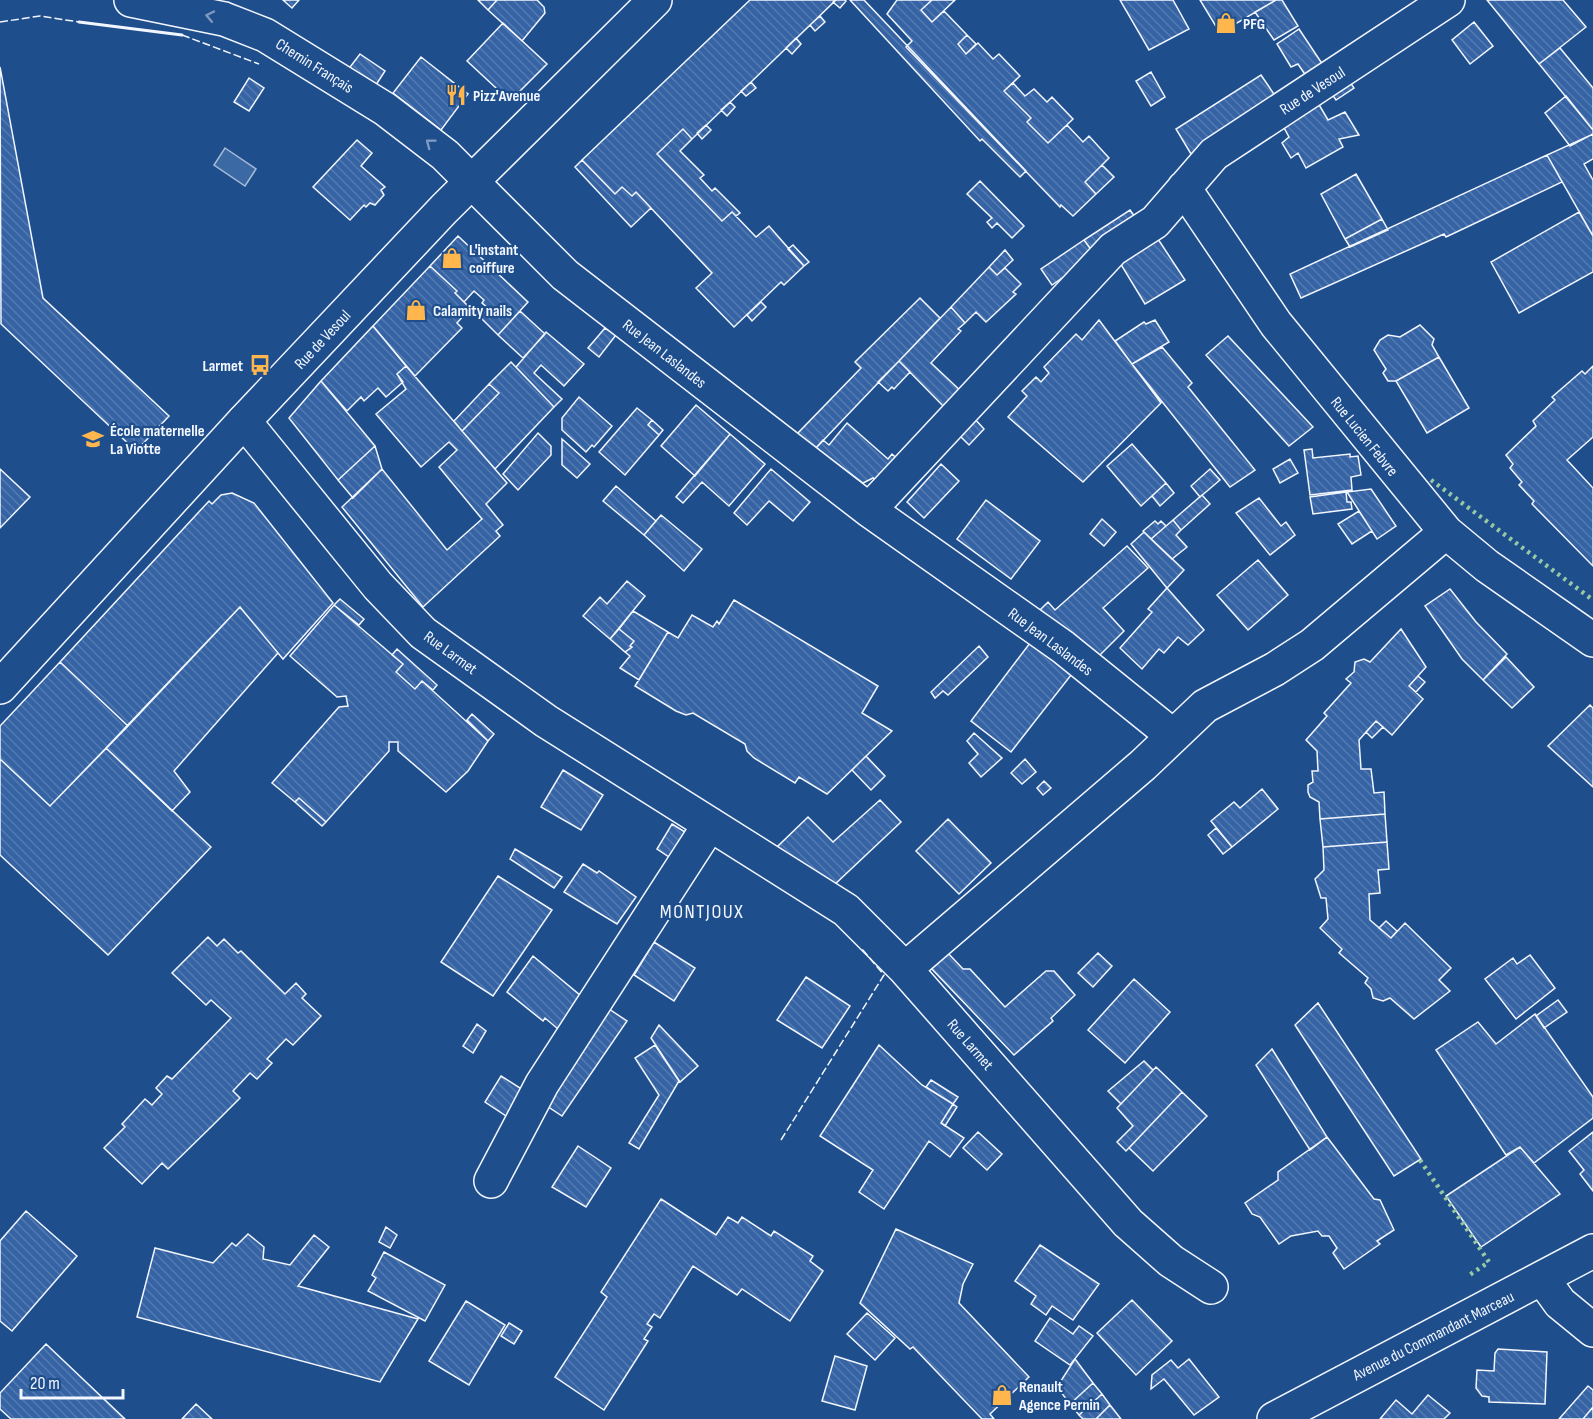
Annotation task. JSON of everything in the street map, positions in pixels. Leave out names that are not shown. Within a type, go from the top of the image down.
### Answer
[{"type":"street","name":"Chemin Français","points":[[131,0],[224,19],[265,35],[385,109],[445,154],[474,182]]},
{"type":"street","name":"Rue de Vesoul","points":[[0,687],[244,421],[444,209],[474,182],[655,0]]},
{"type":"street","name":"Rue de Vesoul","points":[[1184,188],[1214,154],[1448,0]]},
{"type":"street","name":"Rue Jean Laslandes","points":[[474,182],[565,275],[869,510],[1063,647],[1172,735]]},
{"type":"street","points":[[869,510],[1113,249],[1155,222],[1184,188]]},
{"type":"street","name":"Rue Lucien Febvre","points":[[1184,188],[1276,324],[1446,532],[1487,566],[1593,640]]},
{"type":"street","name":"Rue Larmet","points":[[244,421],[378,586],[423,633],[546,721],[846,910],[905,969],[1128,1223],[1171,1261],[1211,1287]]},
{"type":"street","points":[[905,969],[1143,765],[1205,706],[1275,669],[1340,623],[1446,532]]},
{"type":"street","points":[[491,1181],[542,1084],[710,824]]},
{"type":"street","name":"Avenue du Commandant Marceau","points":[[1274,1419],[1309,1411],[1593,1251]]},
{"type":"street","points":[[1542,1278],[1560,1303],[1593,1330]]},
{"type":"water","points":[[225,148],[256,169],[245,186],[214,165]]},
{"type":"building","points":[[283,0],[299,0],[292,8]]},
{"type":"building","points":[[478,0],[497,0],[488,10]]},
{"type":"building","points":[[497,0],[537,0],[544,7],[545,13],[522,41],[488,10]]},
{"type":"building","points":[[750,0],[836,0],[692,139],[683,129],[657,154],[722,221],[732,212],[756,237],[769,226],[804,266],[784,285],[781,282],[734,327],[696,288],[712,273],[636,192],[632,196],[622,187],[615,194],[582,160]]},
{"type":"building","points":[[850,0],[864,0],[1026,171],[1020,177],[982,139],[980,141]]},
{"type":"building","points":[[897,0],[932,0],[921,10],[932,22],[944,11],[967,35],[958,44],[966,54],[978,43],[993,59],[999,54],[1020,76],[1004,91],[1031,118],[1027,122],[1048,143],[1067,125],[1083,142],[1089,136],[1109,158],[1085,182],[1096,194],[1073,216],[1061,205],[1060,207],[906,47],[912,41],[887,14]]},
{"type":"building","points":[[932,0],[955,0],[932,22],[921,10]]},
{"type":"building","points":[[1120,0],[1173,0],[1189,29],[1149,50]]},
{"type":"building","name":"PFG","points":[[1200,0],[1276,0],[1220,33]]},
{"type":"building","points":[[1276,0],[1282,0],[1298,26],[1274,40],[1255,12]]},
{"type":"building","points":[[1487,0],[1563,0],[1586,27],[1539,64]]},
{"type":"building","points":[[846,1],[840,8],[833,2]]},
{"type":"building","points":[[820,16],[825,22],[815,31],[810,25]]},
{"type":"building","points":[[1474,22],[1493,46],[1470,64],[1452,40]]},
{"type":"building","points":[[503,23],[547,64],[510,101],[467,61]]},
{"type":"building","points":[[1299,29],[1327,71],[1310,82],[1298,64],[1291,67],[1277,44]]},
{"type":"building","points":[[967,35],[976,44],[966,54],[958,44]]},
{"type":"building","points":[[796,38],[801,44],[792,54],[786,48]]},
{"type":"building","points":[[1560,48],[1593,88],[1593,130],[1539,64]]},
{"type":"building","points":[[360,54],[385,71],[374,88],[347,71]]},
{"type":"building","points":[[421,57],[468,94],[441,130],[393,93]]},
{"type":"building","points":[[0,67],[43,298],[169,416],[136,451],[1,324]]},
{"type":"building","points":[[1151,72],[1165,97],[1151,106],[1136,81]]},
{"type":"building","points":[[1261,75],[1278,100],[1191,154],[1176,129]]},
{"type":"building","points":[[1345,75],[1354,88],[1336,100],[1327,87]]},
{"type":"building","points":[[249,78],[264,88],[249,111],[234,102]]},
{"type":"building","points":[[751,82],[756,88],[746,96],[741,91]]},
{"type":"building","points":[[1013,83],[1025,96],[1034,89],[1047,102],[1052,97],[1073,119],[1048,143],[1027,122],[1031,118],[1004,91]]},
{"type":"building","points":[[1566,96],[1593,130],[1593,134],[1570,146],[1545,113]]},
{"type":"building","points":[[730,102],[735,107],[727,116],[721,110]]},
{"type":"building","points":[[1318,103],[1328,120],[1345,112],[1359,135],[1339,139],[1343,147],[1306,168],[1298,153],[1291,158],[1282,143],[1289,137],[1282,124]]},
{"type":"building","points":[[706,125],[711,130],[702,139],[697,133]]},
{"type":"building","points":[[683,129],[692,139],[680,151],[704,175],[700,178],[712,191],[715,188],[740,213],[736,216],[732,212],[722,221],[657,154]]},
{"type":"building","points":[[1593,134],[1593,159],[1584,164],[1593,180],[1593,236],[1547,155]]},
{"type":"building","points":[[357,140],[372,153],[361,166],[385,187],[381,190],[384,195],[375,205],[370,203],[366,207],[364,205],[350,220],[313,187]]},
{"type":"building","points":[[1547,155],[1562,182],[1446,237],[1444,234],[1301,298],[1290,274]]},
{"type":"building","points":[[582,160],[615,194],[622,187],[632,196],[636,192],[651,208],[631,227],[575,167]]},
{"type":"building","points":[[1102,165],[1114,177],[1096,194],[1085,182]]},
{"type":"building","points":[[1356,174],[1382,219],[1345,239],[1321,194]]},
{"type":"building","points":[[980,181],[1024,226],[1012,238],[997,223],[992,228],[987,222],[992,218],[967,194]]},
{"type":"building","points":[[1130,210],[1138,221],[1093,252],[1084,240]]},
{"type":"building","points":[[1579,212],[1593,236],[1593,272],[1519,313],[1491,262]]},
{"type":"building","points":[[1382,219],[1388,230],[1350,247],[1345,239]]},
{"type":"building","points":[[1154,233],[1185,280],[1145,304],[1117,258]]},
{"type":"building","points":[[458,236],[528,302],[498,335],[480,317],[488,308],[482,303],[484,300],[474,291],[464,302],[455,293],[457,291],[430,266]]},
{"type":"building","points":[[1084,240],[1095,255],[1052,285],[1041,269]]},
{"type":"building","points":[[793,245],[809,262],[804,266],[788,249]]},
{"type":"building","points":[[1005,250],[1013,260],[997,275],[989,267]]},
{"type":"building","points":[[430,266],[457,291],[455,293],[467,305],[465,314],[457,323],[462,328],[415,376],[373,326]]},
{"type":"building","points":[[989,267],[997,275],[1005,268],[1021,284],[1013,292],[1016,294],[986,322],[976,312],[965,323],[951,307]]},
{"type":"building","points":[[920,298],[940,318],[816,448],[797,434],[861,368],[855,362]]},
{"type":"building","points":[[761,302],[766,307],[752,321],[747,315]]},
{"type":"building","points":[[951,307],[965,323],[958,329],[961,331],[931,363],[964,394],[948,411],[899,361]]},
{"type":"building","points":[[520,311],[545,334],[523,358],[498,335]]},
{"type":"building","points":[[1099,320],[1161,403],[1083,482],[1008,417],[1027,396],[1022,391],[1036,377],[1041,382],[1049,373],[1044,367],[1076,334],[1082,340]]},
{"type":"building","points":[[1155,320],[1169,342],[1132,364],[1115,341],[1144,322],[1146,324]]},
{"type":"building","points":[[1420,325],[1434,339],[1432,345],[1439,357],[1396,381],[1388,381],[1383,373],[1386,369],[1374,350],[1380,340],[1388,335],[1400,337]]},
{"type":"building","points":[[373,326],[406,366],[397,374],[403,382],[386,397],[378,388],[364,401],[361,397],[347,411],[321,381]]},
{"type":"building","points":[[605,328],[616,335],[599,357],[588,348]]},
{"type":"building","points":[[546,332],[584,364],[564,386],[541,365],[534,373],[562,399],[554,407],[516,367]]},
{"type":"building","points":[[1228,336],[1313,427],[1289,446],[1206,355]]},
{"type":"building","points":[[1162,347],[1192,383],[1188,387],[1255,470],[1230,487],[1132,364]]},
{"type":"building","points":[[1439,357],[1469,408],[1427,433],[1396,381]]},
{"type":"building","points":[[899,361],[910,372],[894,389],[892,387],[888,391],[878,382]]},
{"type":"building","points":[[511,362],[554,407],[495,469],[462,431],[499,393],[489,384]]},
{"type":"building","points":[[406,366],[507,483],[486,504],[503,525],[496,531],[500,536],[423,607],[342,507],[382,469],[447,550],[482,519],[439,467],[457,450],[449,442],[421,467],[376,414],[406,389],[397,374]]},
{"type":"building","points":[[1593,366],[1593,437],[1567,460],[1593,488],[1593,566],[1532,504],[1534,501],[1519,485],[1522,482],[1510,468],[1513,464],[1506,455],[1536,426],[1533,421],[1555,400],[1552,397],[1582,371],[1585,374]]},
{"type":"building","points":[[321,381],[375,446],[338,480],[289,418]]},
{"type":"building","points":[[489,384],[499,393],[462,431],[454,421]]},
{"type":"building","points":[[579,397],[612,426],[594,447],[592,445],[586,452],[562,430],[562,418]]},
{"type":"building","points":[[696,405],[730,434],[695,476],[661,446]]},
{"type":"building","points":[[637,408],[652,420],[648,425],[659,435],[625,475],[599,452]]},
{"type":"building","points":[[973,417],[984,429],[969,445],[958,434]]},
{"type":"building","points":[[652,420],[663,430],[659,435],[648,425]]},
{"type":"building","points":[[847,423],[888,459],[892,454],[902,463],[881,485],[873,478],[863,483],[816,448],[823,440],[829,445]]},
{"type":"building","points":[[538,433],[551,446],[551,455],[518,490],[503,474]]},
{"type":"building","points":[[730,434],[765,464],[729,506],[702,482],[683,503],[676,497]]},
{"type":"building","points":[[562,439],[590,464],[577,478],[562,465]]},
{"type":"building","points":[[1132,444],[1166,483],[1141,506],[1107,466]]},
{"type":"building","points":[[375,446],[382,469],[353,498],[338,480]]},
{"type":"building","points":[[1312,449],[1313,458],[1350,454],[1350,457],[1358,456],[1361,475],[1351,477],[1352,490],[1310,495],[1304,450]]},
{"type":"building","points":[[1290,459],[1298,473],[1280,483],[1273,469]]},
{"type":"building","points":[[941,464],[959,481],[924,518],[907,502]]},
{"type":"building","points":[[0,469],[30,497],[0,528]]},
{"type":"building","points":[[771,469],[810,502],[793,521],[769,501],[747,525],[734,513]]},
{"type":"building","points":[[1210,469],[1220,480],[1200,497],[1191,486]]},
{"type":"building","points":[[1166,483],[1174,493],[1160,506],[1152,496]]},
{"type":"building","points":[[616,486],[656,521],[644,535],[603,501]]},
{"type":"building","points":[[1371,489],[1396,526],[1377,539],[1347,492]]},
{"type":"building","points":[[1346,492],[1347,502],[1351,502],[1352,509],[1313,514],[1310,497]]},
{"type":"building","points":[[232,493],[254,503],[333,603],[283,659],[240,607],[128,726],[60,662],[209,501],[212,504],[221,495]]},
{"type":"building","points":[[1202,495],[1210,504],[1181,530],[1173,520]]},
{"type":"building","points":[[1259,498],[1281,526],[1286,522],[1295,535],[1270,555],[1236,513]]},
{"type":"building","points":[[986,500],[1040,541],[1011,579],[957,539]]},
{"type":"building","points":[[1359,511],[1372,531],[1352,544],[1338,524]]},
{"type":"building","points":[[661,515],[702,549],[684,571],[644,535]]},
{"type":"building","points":[[1102,519],[1116,532],[1104,546],[1090,534]]},
{"type":"building","points":[[1173,520],[1181,530],[1176,535],[1187,547],[1172,559],[1151,539]]},
{"type":"building","points":[[1155,521],[1158,524],[1161,521],[1166,526],[1151,539],[1143,531]]},
{"type":"building","points":[[1144,532],[1184,570],[1167,588],[1131,544]]},
{"type":"building","points":[[1127,546],[1148,568],[1103,608],[1124,631],[1097,658],[1083,642],[1052,619],[1047,623],[1035,615],[1048,602],[1055,610]]},
{"type":"building","points":[[1258,560],[1288,595],[1248,630],[1217,595]]},
{"type":"building","points":[[627,581],[645,596],[610,639],[583,616],[600,597],[607,604]]},
{"type":"building","points":[[1167,588],[1204,630],[1188,645],[1178,637],[1164,653],[1159,649],[1142,669],[1120,648],[1152,612],[1148,609]]},
{"type":"building","points":[[1450,589],[1476,622],[1507,654],[1483,680],[1462,659],[1425,606]]},
{"type":"building","points":[[340,599],[364,619],[359,625],[334,605]]},
{"type":"building","points":[[734,600],[878,686],[862,713],[892,731],[827,794],[799,777],[795,783],[754,758],[747,751],[745,744],[693,713],[686,715],[676,711],[635,686],[668,632],[678,638],[692,615],[713,627],[717,621],[719,624]]},
{"type":"building","points":[[334,605],[403,664],[396,672],[415,689],[422,681],[488,741],[468,771],[446,792],[398,751],[398,742],[389,742],[389,751],[326,822],[299,798],[295,802],[272,783],[339,707],[348,706],[346,696],[337,697],[290,656]]},
{"type":"building","points":[[240,607],[278,653],[174,771],[190,792],[172,811],[106,748]]},
{"type":"building","points":[[633,611],[668,632],[639,680],[620,668],[630,656],[625,652],[632,647],[630,646],[634,641],[619,629]]},
{"type":"building","points":[[619,629],[634,641],[630,646],[632,647],[625,652],[610,639]]},
{"type":"building","points":[[1401,629],[1426,667],[1409,686],[1423,699],[1392,735],[1376,721],[1359,740],[1361,769],[1371,769],[1374,793],[1384,792],[1385,814],[1320,819],[1319,802],[1310,797],[1308,792],[1308,785],[1313,782],[1312,771],[1318,771],[1317,751],[1306,740],[1327,716],[1324,713],[1351,683],[1346,679],[1354,672],[1355,662],[1364,659],[1370,662]]},
{"type":"building","points":[[1033,639],[1075,670],[1011,752],[971,721]]},
{"type":"building","points":[[979,646],[988,657],[948,695],[943,691],[935,698],[931,692]]},
{"type":"building","points":[[397,649],[437,685],[433,690],[422,681],[415,689],[396,672],[403,664],[392,655]]},
{"type":"building","points":[[1506,657],[1534,687],[1512,708],[1483,680]]},
{"type":"building","points":[[60,662],[128,726],[50,806],[0,759],[0,726]]},
{"type":"building","points":[[1418,676],[1425,682],[1416,692],[1409,686]]},
{"type":"building","points":[[1590,705],[1593,708],[1593,787],[1548,746]]},
{"type":"building","points":[[472,714],[494,734],[488,741],[467,720]]},
{"type":"building","points":[[1376,721],[1383,727],[1372,738],[1366,732]]},
{"type":"building","points":[[974,733],[1002,758],[981,777],[969,763],[978,754],[967,741]]},
{"type":"building","points":[[106,748],[211,847],[108,955],[0,855],[0,759],[50,806]]},
{"type":"building","points":[[866,756],[885,776],[871,790],[852,770]]},
{"type":"building","points":[[1025,759],[1036,772],[1022,784],[1011,773]]},
{"type":"building","points":[[563,770],[603,795],[581,830],[541,807]]},
{"type":"building","points":[[1044,781],[1051,788],[1043,795],[1037,788]]},
{"type":"building","points":[[1262,789],[1278,809],[1232,847],[1211,821],[1234,802],[1240,808]]},
{"type":"building","points":[[299,798],[326,822],[322,826],[295,802]]},
{"type":"building","points":[[880,800],[901,822],[833,886],[777,847],[808,817],[833,842]]},
{"type":"building","points":[[1385,814],[1387,842],[1323,847],[1320,819]]},
{"type":"building","points":[[948,819],[991,863],[959,894],[916,851]]},
{"type":"building","points":[[672,824],[685,832],[669,857],[657,849]]},
{"type":"building","points":[[1216,828],[1232,847],[1223,854],[1208,835]]},
{"type":"building","points":[[1387,842],[1389,869],[1378,870],[1380,893],[1369,894],[1370,920],[1391,938],[1405,923],[1451,968],[1439,980],[1450,991],[1414,1019],[1390,998],[1383,1001],[1373,998],[1371,989],[1365,983],[1368,978],[1339,953],[1342,949],[1320,928],[1328,919],[1326,898],[1321,898],[1315,879],[1324,870],[1323,847]]},
{"type":"building","points":[[515,849],[562,877],[554,888],[510,859]]},
{"type":"building","points":[[583,864],[597,873],[599,871],[636,897],[617,924],[564,892]]},
{"type":"building","points":[[498,876],[552,910],[493,996],[441,962]]},
{"type":"building","points":[[1386,921],[1397,931],[1391,938],[1379,928]]},
{"type":"building","points":[[208,937],[217,946],[224,939],[238,953],[241,951],[285,994],[296,983],[306,994],[302,998],[321,1016],[293,1045],[286,1039],[267,1059],[272,1063],[257,1079],[250,1073],[233,1091],[240,1098],[168,1169],[162,1163],[142,1184],[104,1148],[125,1127],[122,1124],[145,1099],[152,1105],[162,1094],[156,1088],[167,1076],[172,1079],[231,1018],[211,1000],[206,1005],[172,973]]},
{"type":"building","points":[[654,942],[695,968],[674,1001],[634,975]]},
{"type":"building","points":[[946,951],[963,969],[970,969],[1005,1007],[1046,971],[1054,971],[1075,995],[1051,1018],[1053,1021],[1014,1055],[929,966]]},
{"type":"building","points":[[1098,953],[1112,966],[1093,987],[1078,973]]},
{"type":"building","points":[[1530,955],[1555,988],[1516,1019],[1485,979],[1513,958],[1517,964]]},
{"type":"building","points":[[533,956],[581,996],[558,1029],[545,1018],[543,1021],[507,992]]},
{"type":"building","points":[[806,977],[850,1006],[822,1048],[777,1020]]},
{"type":"building","points":[[1134,979],[1170,1012],[1125,1063],[1088,1030]]},
{"type":"building","points":[[1558,1000],[1567,1012],[1544,1028],[1536,1016]]},
{"type":"building","points":[[1318,1003],[1421,1159],[1394,1176],[1295,1025]]},
{"type":"building","points":[[603,1005],[627,1021],[562,1116],[547,1106]]},
{"type":"building","points":[[1535,1014],[1593,1097],[1593,1118],[1534,1163],[1520,1147],[1506,1155],[1436,1050],[1478,1022],[1496,1044]]},
{"type":"building","points":[[477,1024],[486,1031],[473,1053],[463,1046]]},
{"type":"building","points":[[659,1025],[698,1066],[680,1082],[651,1038]]},
{"type":"building","points":[[655,1045],[679,1081],[639,1149],[629,1143],[659,1095],[635,1058]]},
{"type":"building","points":[[879,1045],[922,1085],[953,1104],[941,1123],[964,1138],[950,1157],[929,1141],[884,1209],[859,1192],[873,1170],[820,1136]]},
{"type":"building","points":[[1272,1049],[1327,1137],[1310,1150],[1256,1065]]},
{"type":"building","points":[[1144,1061],[1153,1070],[1121,1104],[1108,1091]]},
{"type":"building","points":[[1156,1067],[1182,1092],[1126,1151],[1117,1142],[1133,1126],[1117,1108]]},
{"type":"building","points":[[501,1076],[531,1095],[515,1122],[485,1102]]},
{"type":"building","points":[[931,1080],[958,1097],[953,1104],[926,1087]]},
{"type":"building","points":[[1182,1092],[1207,1116],[1153,1171],[1129,1148]]},
{"type":"building","points":[[953,1104],[957,1107],[945,1126],[941,1123]]},
{"type":"building","points":[[978,1132],[1002,1154],[987,1170],[963,1148]]},
{"type":"building","points":[[1593,1132],[1593,1191],[1580,1174],[1584,1170],[1569,1151]]},
{"type":"building","points":[[1327,1137],[1374,1199],[1380,1200],[1394,1230],[1377,1241],[1380,1244],[1344,1269],[1333,1253],[1337,1248],[1329,1236],[1322,1236],[1318,1231],[1291,1236],[1279,1244],[1260,1217],[1252,1214],[1245,1203],[1278,1180],[1278,1172]]},
{"type":"building","points":[[578,1146],[611,1168],[586,1207],[552,1187]]},
{"type":"building","points":[[1520,1147],[1560,1194],[1481,1247],[1446,1196]]},
{"type":"building","points":[[661,1199],[716,1235],[728,1217],[738,1223],[742,1217],[771,1236],[774,1231],[813,1256],[810,1261],[823,1271],[790,1321],[742,1289],[737,1295],[693,1266],[660,1318],[654,1314],[647,1324],[652,1327],[644,1339],[648,1341],[604,1410],[555,1377],[607,1297],[601,1292]]},
{"type":"building","points":[[26,1211],[77,1256],[12,1331],[0,1321],[0,1241]]},
{"type":"building","points":[[386,1227],[397,1235],[390,1248],[379,1242]]},
{"type":"building","points":[[896,1229],[973,1264],[963,1284],[959,1303],[1029,1377],[990,1414],[994,1419],[982,1419],[913,1347],[910,1349],[860,1303]]},
{"type":"building","points":[[248,1234],[264,1247],[263,1259],[290,1265],[314,1235],[329,1247],[298,1286],[418,1319],[380,1382],[137,1317],[155,1248],[213,1263],[232,1243],[236,1246]]},
{"type":"building","points":[[1040,1245],[1099,1284],[1073,1320],[1052,1306],[1046,1315],[1031,1304],[1036,1296],[1015,1281]]},
{"type":"building","points":[[384,1252],[445,1285],[425,1321],[368,1291],[376,1278],[372,1275]]},
{"type":"building","points":[[1132,1300],[1172,1341],[1136,1375],[1097,1333]]},
{"type":"building","points":[[466,1301],[505,1325],[469,1385],[429,1361]]},
{"type":"building","points":[[867,1313],[895,1338],[875,1360],[847,1334]]},
{"type":"building","points":[[1050,1318],[1073,1334],[1079,1326],[1093,1336],[1070,1365],[1035,1341]]},
{"type":"building","points":[[509,1323],[522,1331],[514,1344],[501,1336]]},
{"type":"building","points":[[46,1344],[125,1419],[11,1419],[0,1409],[0,1393]]},
{"type":"building","points":[[1498,1349],[1547,1352],[1545,1404],[1489,1402],[1489,1397],[1482,1396],[1476,1388],[1477,1370],[1494,1371],[1495,1353]]},
{"type":"building","points":[[835,1356],[867,1366],[855,1410],[822,1401]]},
{"type":"building","points":[[1075,1359],[1093,1383],[1070,1404],[1057,1387]]},
{"type":"building","points":[[1189,1359],[1219,1397],[1194,1415],[1164,1379],[1151,1389],[1152,1375],[1171,1360],[1178,1368]]},
{"type":"building","points":[[1093,1383],[1102,1394],[1079,1415],[1070,1404]]},
{"type":"building","points":[[1588,1386],[1593,1390],[1593,1407],[1583,1419],[1559,1419]]},
{"type":"building","points":[[1102,1394],[1110,1405],[1096,1419],[1083,1419],[1079,1415]]},
{"type":"building","points":[[1428,1395],[1450,1413],[1444,1419],[1380,1419],[1396,1400],[1412,1414]]},
{"type":"building","points":[[196,1404],[212,1419],[182,1419]]},
{"type":"building","points":[[1110,1405],[1121,1419],[1096,1419]]},
{"type":"building","points":[[1593,1407],[1593,1419],[1583,1419]]},
{"type":"hedge","points":[[1431,480],[1593,600]]},
{"type":"hedge","points":[[1420,1160],[1489,1262],[1468,1276]]},
{"type":"fence","points":[[0,22],[40,16],[79,22]]},
{"type":"fence","points":[[182,35],[259,64]]},
{"type":"fence","points":[[781,1140],[884,975],[862,949]]},
{"type":"wall","points":[[79,22],[182,35]]},
{"type":"place","name":"PFG","points":[[1226,23]]},
{"type":"place","name":"Pizz'Avenue","points":[[456,95]]},
{"type":"place","name":"L'instant coiffure","points":[[452,258]]},
{"type":"place","name":"Calamity nails","points":[[416,310]]},
{"type":"place","name":"Larmet","points":[[260,365]]},
{"type":"place","name":"École maternelle La Viotte","points":[[93,439]]},
{"type":"place","name":"Renault Agence Pernin","points":[[1002,1395]]},
{"type":"district","name":"MONTJOUX","points":[[702,911]]}]
